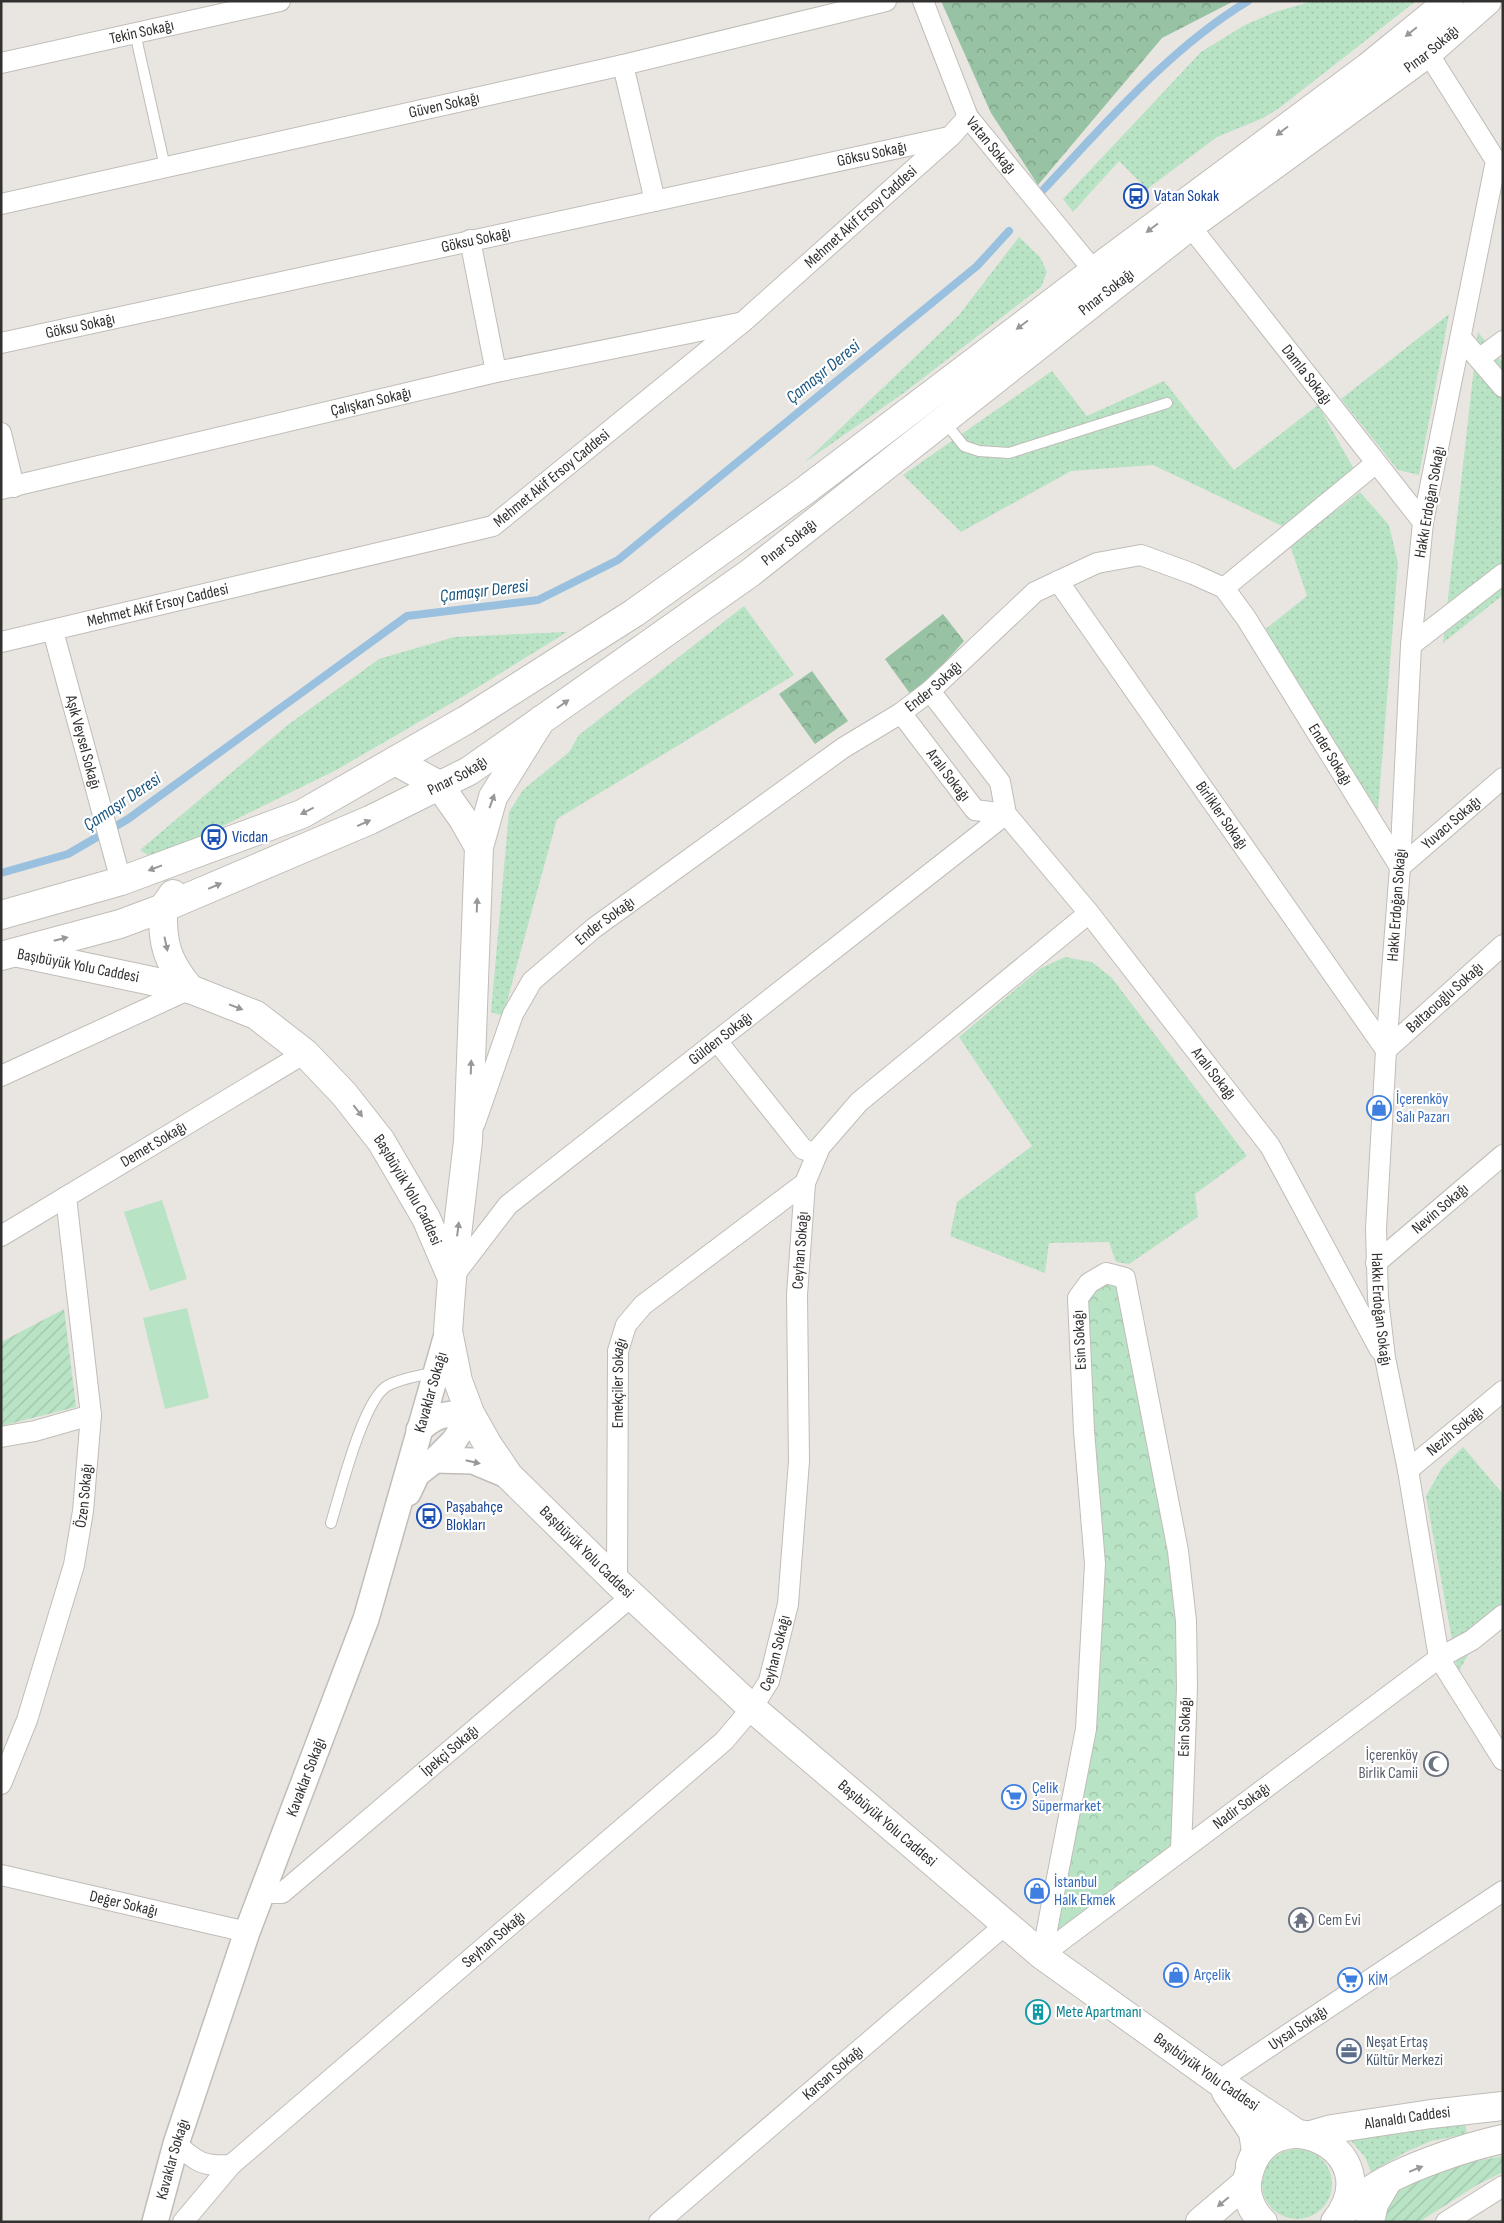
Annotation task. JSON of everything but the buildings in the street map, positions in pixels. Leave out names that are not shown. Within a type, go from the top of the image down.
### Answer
[{"type":"main road","name":"Pınar Sokağı","points":[[395,761],[466,720],[634,613],[803,492],[1094,270],[1368,67],[1449,1]]},
{"type":"main road","name":"Pınar Sokağı","points":[[8,954],[120,924],[163,908],[370,820],[469,771],[750,573],[1190,226],[1428,52],[1486,1]]},
{"type":"main road","points":[[452,1278],[468,1142],[479,847],[493,797],[542,720]]},
{"type":"main road","points":[[1,915],[121,881],[302,814],[395,761],[439,785],[463,819],[479,847]]},
{"type":"main road","points":[[190,989],[175,970],[165,947],[163,908],[193,868],[234,840]]},
{"type":"main road","name":"Başıbüyük Yolu Caddesi","points":[[8,954],[190,989],[256,1015],[304,1053],[344,1094],[381,1141],[426,1218],[452,1278],[448,1331],[458,1381],[470,1413],[488,1445],[509,1476],[625,1589],[752,1708],[1005,1925],[1042,1955],[1218,2081],[1304,2134],[1326,2141],[1338,2151],[1346,2164],[1350,2180],[1350,2196],[1341,2217]]},
{"type":"main road","points":[[1218,2081],[1253,2132],[1256,2151],[1248,2174],[1249,2200],[1262,2222]]},
{"type":"main road","name":"Alanaldı Caddesi","points":[[1200,2222],[1248,2174],[1258,2153],[1269,2142],[1282,2136],[1469,2108],[1503,2106]]},
{"type":"main road","points":[[1341,2217],[1373,2189],[1476,2145],[1503,2139]]},
{"type":"main road","points":[[1370,2222],[1374,2204],[1388,2182]]},
{"type":"street","name":"Tekin Sokağı","points":[[1,63],[280,1]]},
{"type":"street","name":"Güven Sokağı","points":[[1,204],[623,65],[886,1]]},
{"type":"street","name":"Vatan Sokağı","points":[[923,1],[968,117],[1094,270]]},
{"type":"street","name":"Hakkı Erdoğan Sokağı","points":[[1428,52],[1499,158],[1423,522],[1411,646],[1400,867],[1386,1050],[1376,1229],[1376,1263],[1385,1358],[1408,1470],[1439,1658],[1502,1755]]},
{"type":"street","points":[[623,65],[655,202]]},
{"type":"street","name":"Mehmet Akif Ersoy Caddesi","points":[[1,642],[493,526],[743,322],[950,136],[968,117]]},
{"type":"street","name":"Göksu Sokağı","points":[[1,343],[470,240],[655,202],[950,136]]},
{"type":"street","name":"Damla Sokağı","points":[[1190,226],[1423,522]]},
{"type":"street","points":[[470,240],[496,372]]},
{"type":"street","name":"Çalışkan Sokağı","points":[[8,488],[496,372],[743,322]]},
{"type":"street","points":[[1461,338],[1503,387]]},
{"type":"street","points":[[1479,359],[1503,341]]},
{"type":"street","points":[[1,433],[8,488]]},
{"type":"street","points":[[1224,588],[1376,463]]},
{"type":"street","name":"Ender Sokağı","points":[[468,1142],[513,1014],[532,981],[594,928],[843,748],[902,713],[930,691],[1035,592],[1096,563],[1141,555],[1193,574],[1224,588],[1246,618],[1400,867]]},
{"type":"street","points":[[1411,646],[1503,574]]},
{"type":"street","name":"Birlikler Sokağı","points":[[1058,580],[1386,1050]]},
{"type":"street","name":"Aşık Veysel Sokağı","points":[[53,631],[121,881]]},
{"type":"street","name":"Aralı Sokağı","points":[[930,691],[1000,782],[1006,814],[1089,913],[1270,1146],[1385,1358]]},
{"type":"street","name":"Aralı Sokağı","points":[[902,713],[975,810],[1006,814]]},
{"type":"street","name":"Yuvacı Sokağı","points":[[1400,867],[1503,778]]},
{"type":"street","name":"Gülden Sokağı","points":[[452,1278],[508,1205],[1006,814]]},
{"type":"street","name":"Ceyhan Sokağı","points":[[752,1708],[769,1681],[788,1604],[799,1461],[797,1295],[805,1182],[820,1147],[859,1102],[1089,913]]},
{"type":"street","name":"Baltacıoğlu Sokağı","points":[[1386,1050],[1503,945]]},
{"type":"street","points":[[1,1076],[190,989]]},
{"type":"street","points":[[717,1042],[803,1149],[817,1154]]},
{"type":"street","name":"Demet Sokağı","points":[[1,1236],[304,1053]]},
{"type":"street","name":"Nevin Sokağı","points":[[1376,1263],[1503,1155]]},
{"type":"street","name":"Emekçiler Sokağı","points":[[625,1589],[618,1351],[626,1325],[644,1304],[805,1182]]},
{"type":"street","name":"Özen Sokağı","points":[[1,1784],[27,1720],[74,1565],[83,1511],[91,1415],[66,1197]]},
{"type":"street","name":"Esin Sokağı","points":[[1042,1955],[1086,1729],[1095,1564],[1084,1431],[1078,1298],[1089,1282],[1106,1273],[1125,1278],[1178,1551],[1186,1621],[1187,1688],[1181,1851]]},
{"type":"street","name":"Kavaklar Sokağı","points":[[155,2222],[176,2144],[247,1932],[366,1619],[448,1331]]},
{"type":"street","name":"Nezih Sokağı","points":[[1408,1470],[1503,1391]]},
{"type":"street","points":[[390,1532],[417,1474],[435,1460],[454,1441],[470,1413],[447,1414],[433,1418],[419,1430]]},
{"type":"street","points":[[1,1437],[35,1431],[91,1415]]},
{"type":"street","points":[[435,1460],[472,1461],[509,1476]]},
{"type":"street","name":"İpekçi Sokağı","points":[[262,1893],[282,1893],[625,1589]]},
{"type":"street","name":"Nadir Sokağı","points":[[1042,1955],[1439,1658],[1472,1640],[1503,1615]]},
{"type":"street","name":"Seyhan Sokağı","points":[[183,2222],[231,2166],[724,1741],[752,1708]]},
{"type":"street","name":"Değer Sokağı","points":[[1,1875],[247,1932]]},
{"type":"street","name":"Uysal Sokağı","points":[[1218,2081],[1503,1892]]},
{"type":"street","name":"Karsan Sokağı","points":[[659,2222],[1005,1925]]},
{"type":"street","points":[[176,2144],[195,2160],[213,2166],[231,2166]]},
{"type":"street","points":[[1446,2222],[1503,2186]]},
{"type":"lane","points":[[135,33],[165,167]]},
{"type":"lane","points":[[944,420],[964,446],[979,451],[1009,453],[1167,403]]},
{"type":"lane","points":[[331,1523],[360,1430],[377,1396],[386,1386],[436,1372]]},
{"type":"green space","points":[[941,1],[1234,1],[1162,38],[1038,185],[991,113]]},
{"type":"green space","points":[[1313,1],[1416,1],[1278,109],[1263,118],[1217,137],[1147,189],[1119,161],[1073,212],[1063,199],[1201,52],[1245,25],[1275,12]]},
{"type":"green space","points":[[1019,237],[1040,257],[1047,272],[1041,287],[905,392],[804,463],[959,315]]},
{"type":"green space","points":[[1449,314],[1419,475],[1398,470],[1341,399]]},
{"type":"green space","points":[[1478,332],[1503,363],[1503,595],[1443,643]]},
{"type":"green space","points":[[1052,371],[1087,416],[1164,381],[1234,470],[1318,405],[1355,471],[1282,526],[1153,465],[1071,471],[961,532],[903,475]]},
{"type":"green space","points":[[1360,492],[1389,525],[1398,563],[1378,810],[1262,632],[1307,596],[1290,545]]},
{"type":"green space","points":[[744,606],[794,675],[557,819],[503,1016],[491,1012],[509,812],[523,790],[569,752],[579,735]]},
{"type":"green space","points":[[943,614],[964,641],[931,678],[911,695],[885,659]]},
{"type":"green space","points":[[567,632],[467,694],[338,769],[174,850],[148,855],[140,850],[289,724],[379,659],[454,637]]},
{"type":"green space","points":[[812,671],[848,721],[815,744],[779,694]]},
{"type":"green space","points":[[1065,957],[1092,962],[1112,978],[1247,1156],[1195,1194],[1198,1217],[1129,1264],[1116,1262],[1109,1242],[1049,1243],[1045,1273],[950,1236],[957,1202],[1032,1146],[959,1037],[1041,968]]},
{"type":"green space","points":[[162,1200],[187,1279],[150,1291],[124,1212]]},
{"type":"green space","points":[[1125,1278],[1178,1551],[1181,1851],[1042,1955],[1086,1729],[1095,1564],[1078,1298],[1089,1283]]},
{"type":"green space","points":[[187,1308],[209,1398],[165,1409],[143,1318]]},
{"type":"green space","points":[[64,1309],[76,1407],[1,1426],[1,1342]]},
{"type":"green space","points":[[1463,1447],[1503,1494],[1503,1624],[1470,1651],[1458,1673],[1426,1496],[1442,1468]]},
{"type":"green space","points":[[1465,2122],[1467,2134],[1431,2141],[1406,2152],[1371,2172],[1365,2157],[1346,2135]]},
{"type":"green space","points":[[1297,2149],[1316,2155],[1326,2165],[1332,2184],[1326,2203],[1316,2213],[1297,2219],[1278,2213],[1268,2203],[1262,2184],[1268,2165],[1278,2155]]},
{"type":"green space","points":[[1503,2156],[1503,2172],[1477,2185],[1419,2222],[1382,2222],[1386,2207],[1393,2193],[1402,2184],[1414,2177],[1444,2167]]},
{"type":"waterway","points":[[1044,189],[1115,113],[1166,64],[1219,20],[1248,1]]},
{"type":"waterway","name":"Çamaşır Deresi","points":[[1,873],[68,854],[128,819],[407,616],[538,600],[618,560],[977,266],[1009,231]]},
{"type":"place","name":"Vatan Sokak","points":[[1136,196]]},
{"type":"place","name":"Vicdan","points":[[214,837]]},
{"type":"place","name":"İçerenköy Salı Pazarı","points":[[1379,1108]]},
{"type":"place","name":"Paşabahçe Blokları","points":[[429,1516]]},
{"type":"place","name":"İçerenköy Birlik Camii","points":[[1436,1764]]},
{"type":"place","name":"Çelik Süpermarket","points":[[1014,1797]]},
{"type":"place","name":"İstanbul Halk Ekmek","points":[[1037,1891]]},
{"type":"place","name":"Cem Evi","points":[[1301,1920]]},
{"type":"place","name":"Arçelik","points":[[1176,1975]]},
{"type":"place","name":"KİM","points":[[1350,1980]]},
{"type":"place","name":"Mete Apartmanı","points":[[1038,2012]]},
{"type":"place","name":"Neşat Ertaş Kültür Merkezi","points":[[1349,2051]]}]
